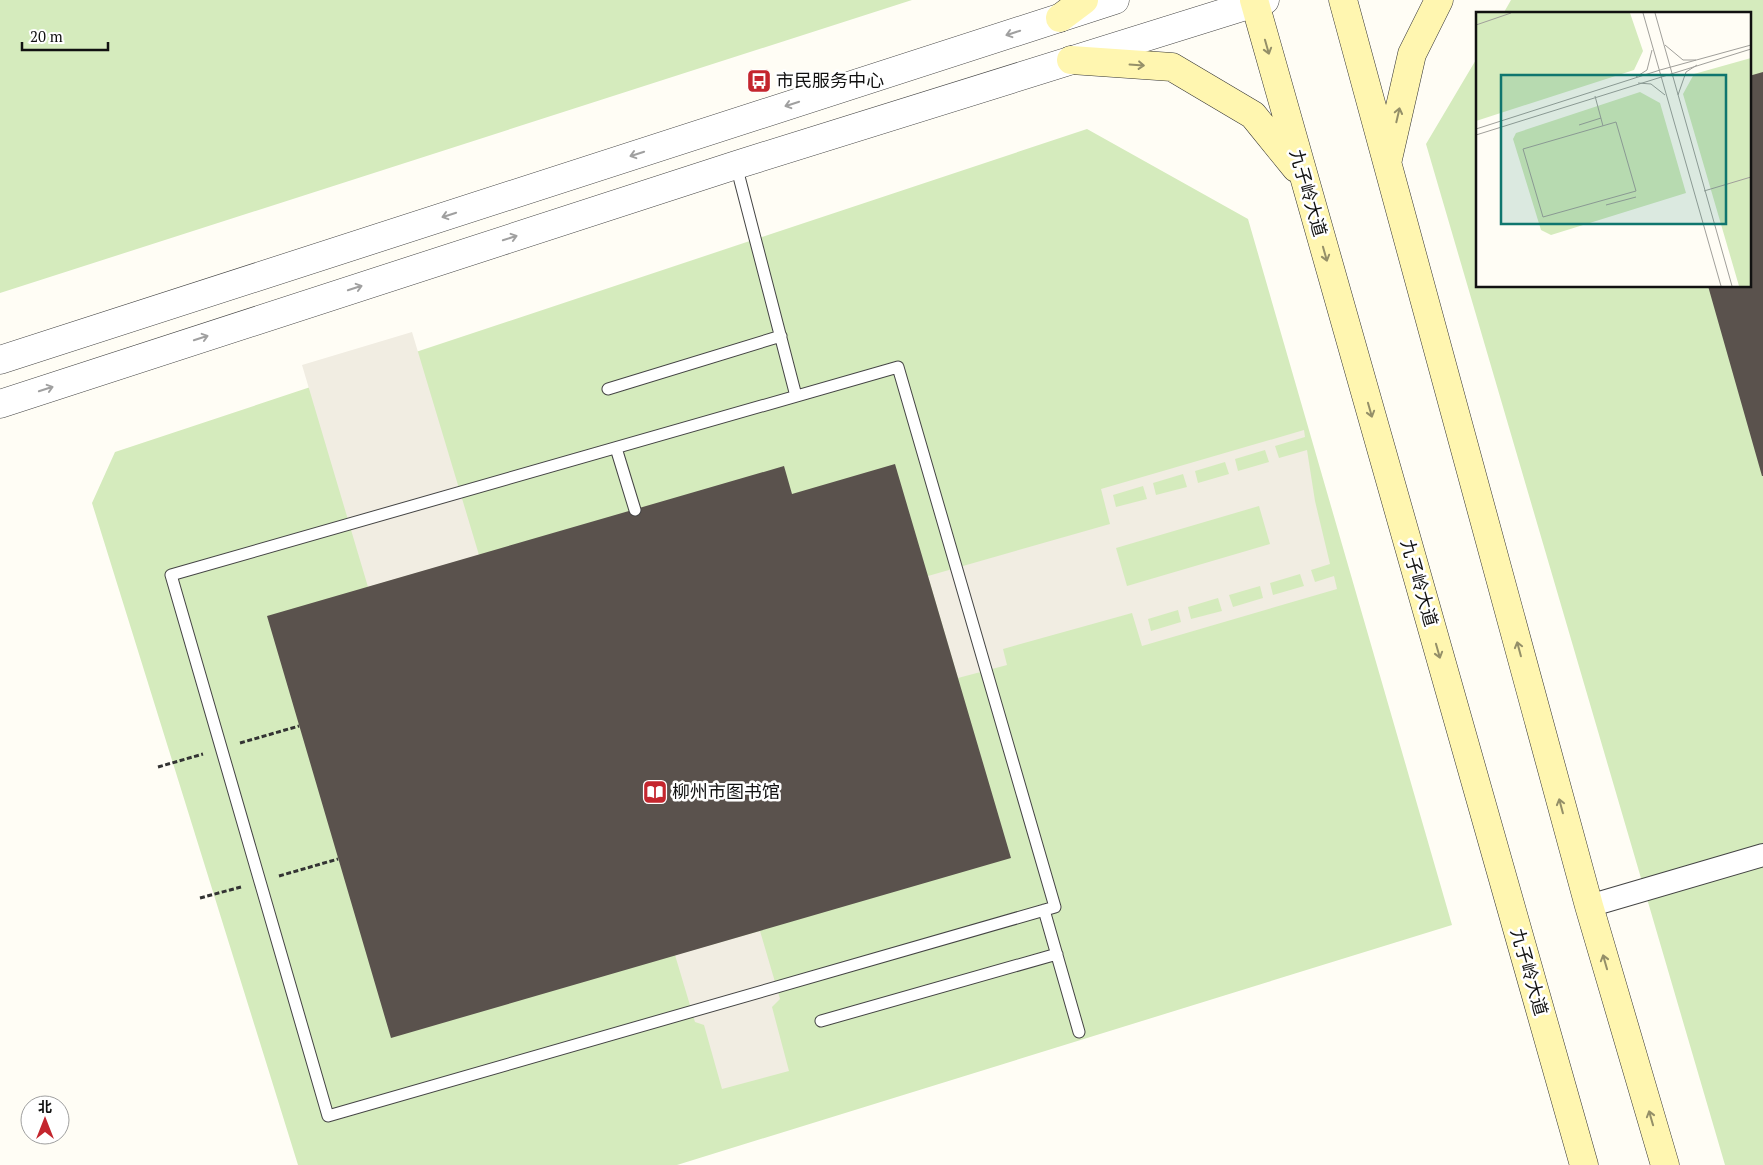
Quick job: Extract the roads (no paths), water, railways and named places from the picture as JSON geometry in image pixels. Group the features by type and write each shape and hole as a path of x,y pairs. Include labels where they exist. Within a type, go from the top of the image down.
{"main road":[{"path":"1060,18 1084,0"},
{"path":"1343,0 1589,906 1665,1165"},
{"path":"1387,163 1412,54 1439,0"},
{"name":"九子岭大道","path":"1258,1 1304,177 1584,1165"},
{"path":"1071,60 1172,67 1253,115 1304,177"}],"street":[{"path":"0,360 1116,0"},
{"path":"0,404 736,164 1258,1"},
{"path":"1589,906 1763,854"}],"lane":[{"path":"736,164 796,396"},
{"path":"608,388 781,336"},
{"path":"898,367 1055,907 328,1116 171,575 796,396 898,367"},
{"path":"616,448 635,510"},
{"path":"1044,910 1079,1032"},
{"path":"821,1022 1056,954"}],"place":[{"name":"市民服务中心","path":"759,81"},
{"name":"柳州市图书馆","path":"655,792"}]}
